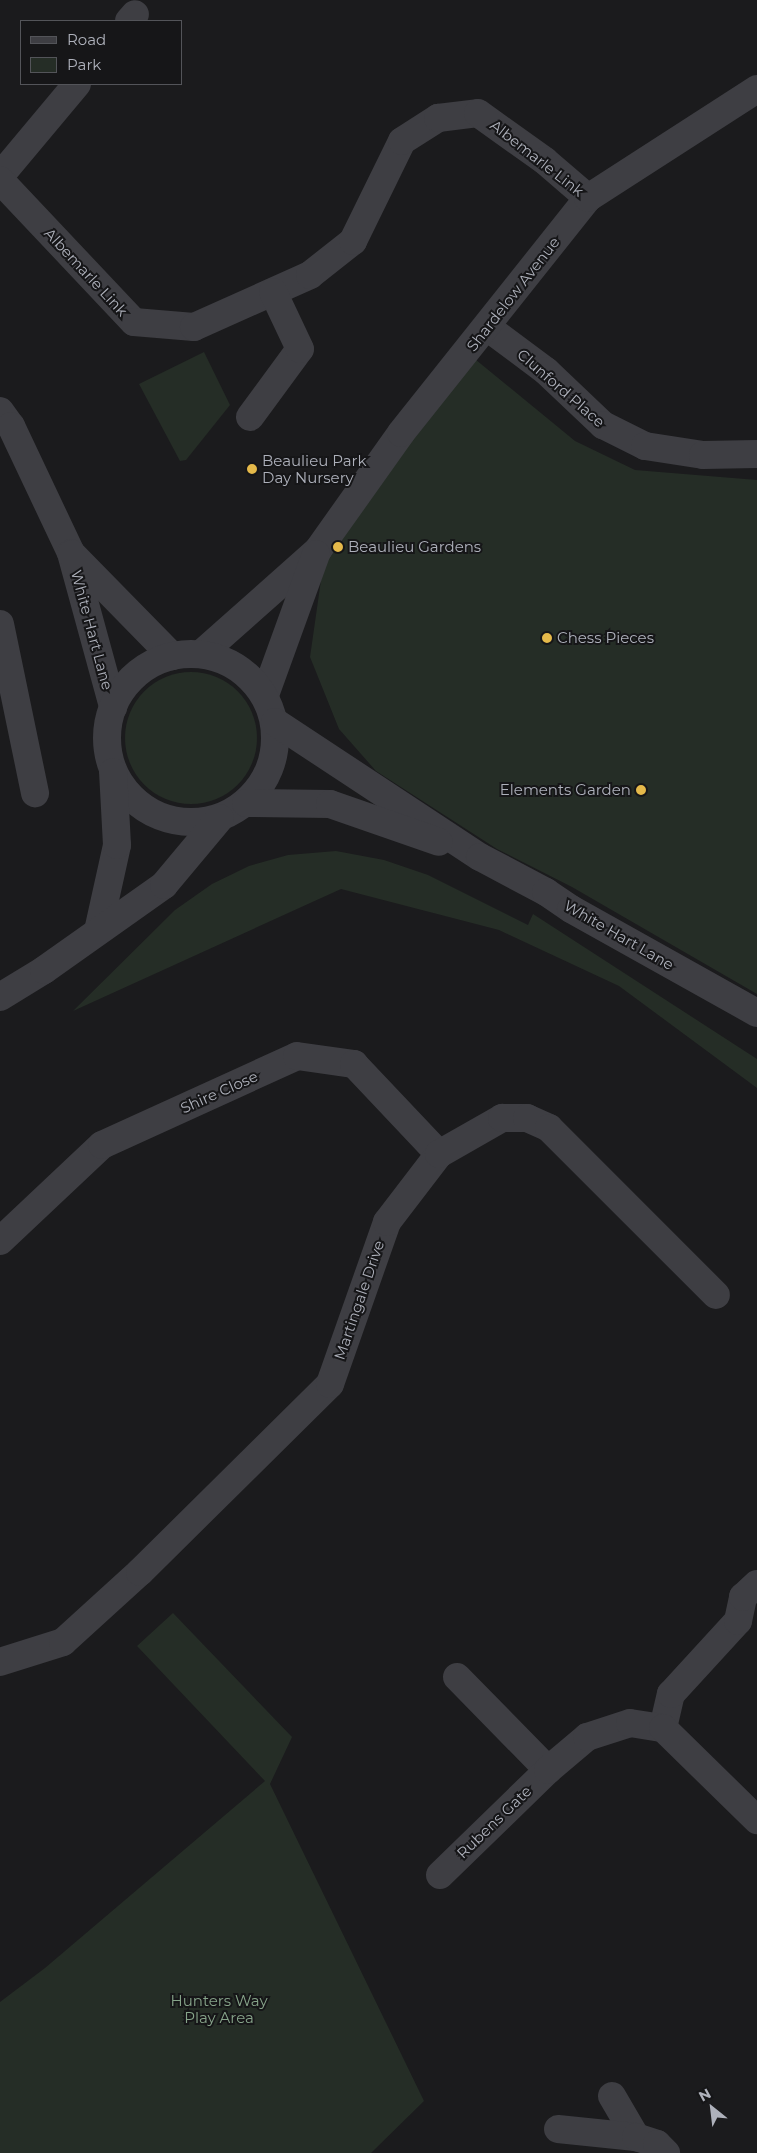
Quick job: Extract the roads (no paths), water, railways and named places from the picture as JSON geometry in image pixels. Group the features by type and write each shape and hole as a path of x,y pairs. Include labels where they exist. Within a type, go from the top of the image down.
{"street":[{"name":"Albemarle Link","path":"76,85 0,178 134,322 194,327 310,275 353,241 402,141 438,118 478,113 545,161 588,198"},
{"name":"Shardelow Avenue","path":"201,654 318,550 401,433 588,198 757,89"},
{"path":"250,417 300,349 273,292"},
{"name":"Clunford Place","path":"487,327 546,372 603,426 644,446 703,454 757,454"},
{"name":"White Hart Lane","path":"0,411 10,426 71,553 112,707"},
{"name":"Shardelow Avenue","path":"265,696 318,550"},
{"name":"White Hart Lane","path":"71,553 172,656"},
{"path":"0,624 35,793"},
{"path":"98,931 117,845 113,772 106,743 112,707 128,682 151,664 172,656 201,654 229,662 246,673 265,696 275,722 275,752 269,771 265,780 246,803 220,818 192,823 168,820 142,807 121,786 113,772"},
{"name":"White Hart Lane","path":"275,722 480,857 546,892 571,909 757,1013"},
{"name":"White Hart Lane","path":"246,803 330,804 480,857"},
{"path":"0,997 164,885 220,818"},
{"name":"Shire Close","path":"0,1241 102,1145 297,1056 354,1064 440,1154"},
{"name":"Martingale Drive","path":"0,1662 63,1642 140,1572 330,1384 387,1222 440,1154 502,1118 527,1118 549,1128 716,1295"},
{"path":"757,1584 743,1597 738,1621 671,1694 663,1728 757,1820"},
{"path":"457,1677 548,1770"},
{"name":"Rubens Gate","path":"440,1875 548,1770 587,1737 630,1723 663,1728"},
{"path":"612,2096 636,2137"},
{"path":"558,2129 607,2143 636,2137 657,2144 666,2153"}],"place":[{"name":"Beaulieu Park Day Nursery","path":"252,469"},
{"name":"Beaulieu Gardens","path":"338,547"},
{"name":"Chess Pieces","path":"547,638"},
{"name":"Elements Garden","path":"641,790"}],"park label":[{"name":"Hunters Way Play Area","path":"219,2008"}]}
